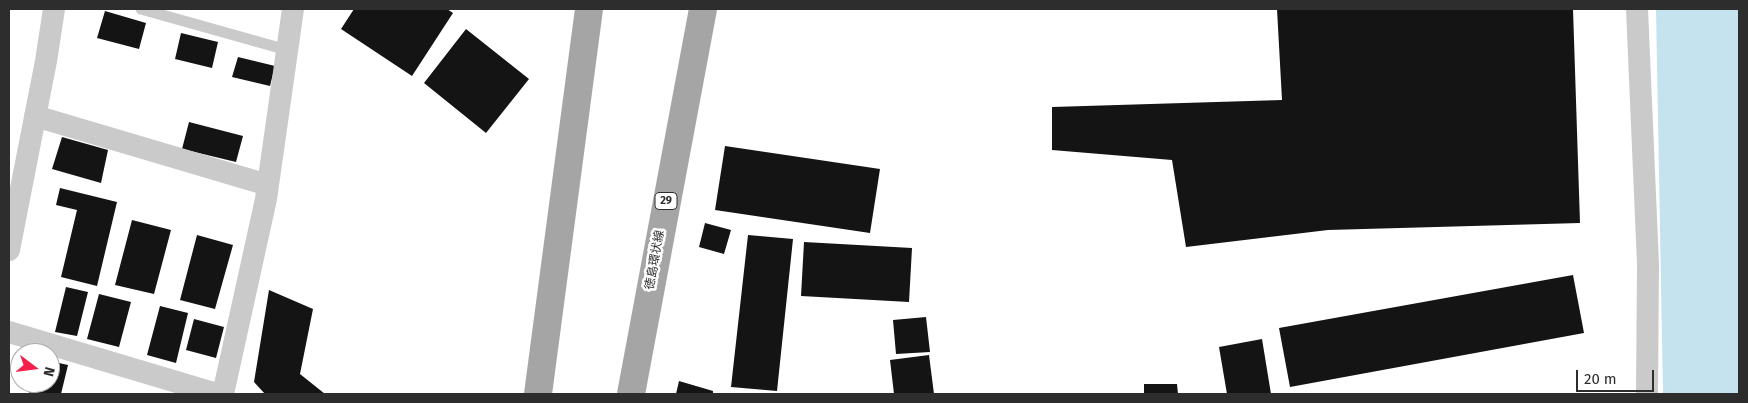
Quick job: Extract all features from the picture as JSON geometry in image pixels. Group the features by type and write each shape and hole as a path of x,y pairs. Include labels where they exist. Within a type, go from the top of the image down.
{"main road":[{"path":"538,394 589,9"},
{"name":"徳島環状線","path":"631,394 703,9"}],"street":[{"path":"9,250 54,9"},
{"path":"223,394 268,185 293,9"},
{"path":"1637,9 1648,264 1647,394"},
{"path":"35,116 268,185"},
{"path":"9,332 217,394"}],"lane":[{"path":"141,9 287,50"}],"water":[{"path":"1656,9 1739,9 1739,394 1663,394"}],"building":[{"path":"354,9 447,9 453,13 412,76 341,29"},
{"path":"1277,9 1573,9 1580,223 1328,230 1186,247 1172,160 1052,150 1052,107 1282,100"},
{"path":"105,11 146,23 139,49 97,38"},
{"path":"466,29 529,79 486,133 424,83"},
{"path":"181,33 218,42 212,68 175,59"},
{"path":"238,57 275,66 270,86 232,77"},
{"path":"189,122 243,136 236,162 182,149"},
{"path":"62,137 108,150 101,183 52,169"},
{"path":"725,146 880,169 870,233 715,210"},
{"path":"60,188 117,202 97,286 61,277 77,210 56,205"},
{"path":"132,220 171,230 154,294 115,285"},
{"path":"705,223 731,230 724,254 699,247"},
{"path":"197,235 233,245 215,309 180,300"},
{"path":"748,235 793,239 777,391 731,387"},
{"path":"804,242 912,248 909,302 801,296"},
{"path":"1573,275 1584,333 1290,387 1279,328"},
{"path":"66,287 88,292 77,336 55,332"},
{"path":"269,290 313,309 300,374 325,394 265,394 254,382"},
{"path":"99,294 131,302 119,347 87,339"},
{"path":"160,306 188,313 176,363 147,355"},
{"path":"926,317 930,352 896,354 893,320"},
{"path":"194,319 224,327 216,358 186,350"},
{"path":"1262,339 1271,394 1227,394 1219,347"},
{"path":"929,355 934,394 894,394 890,360"},
{"path":"60,363 68,365 61,394 29,394 60,393"},
{"path":"679,381 713,391 713,394 676,394"},
{"path":"1144,384 1177,384 1178,394 1144,394"}]}
